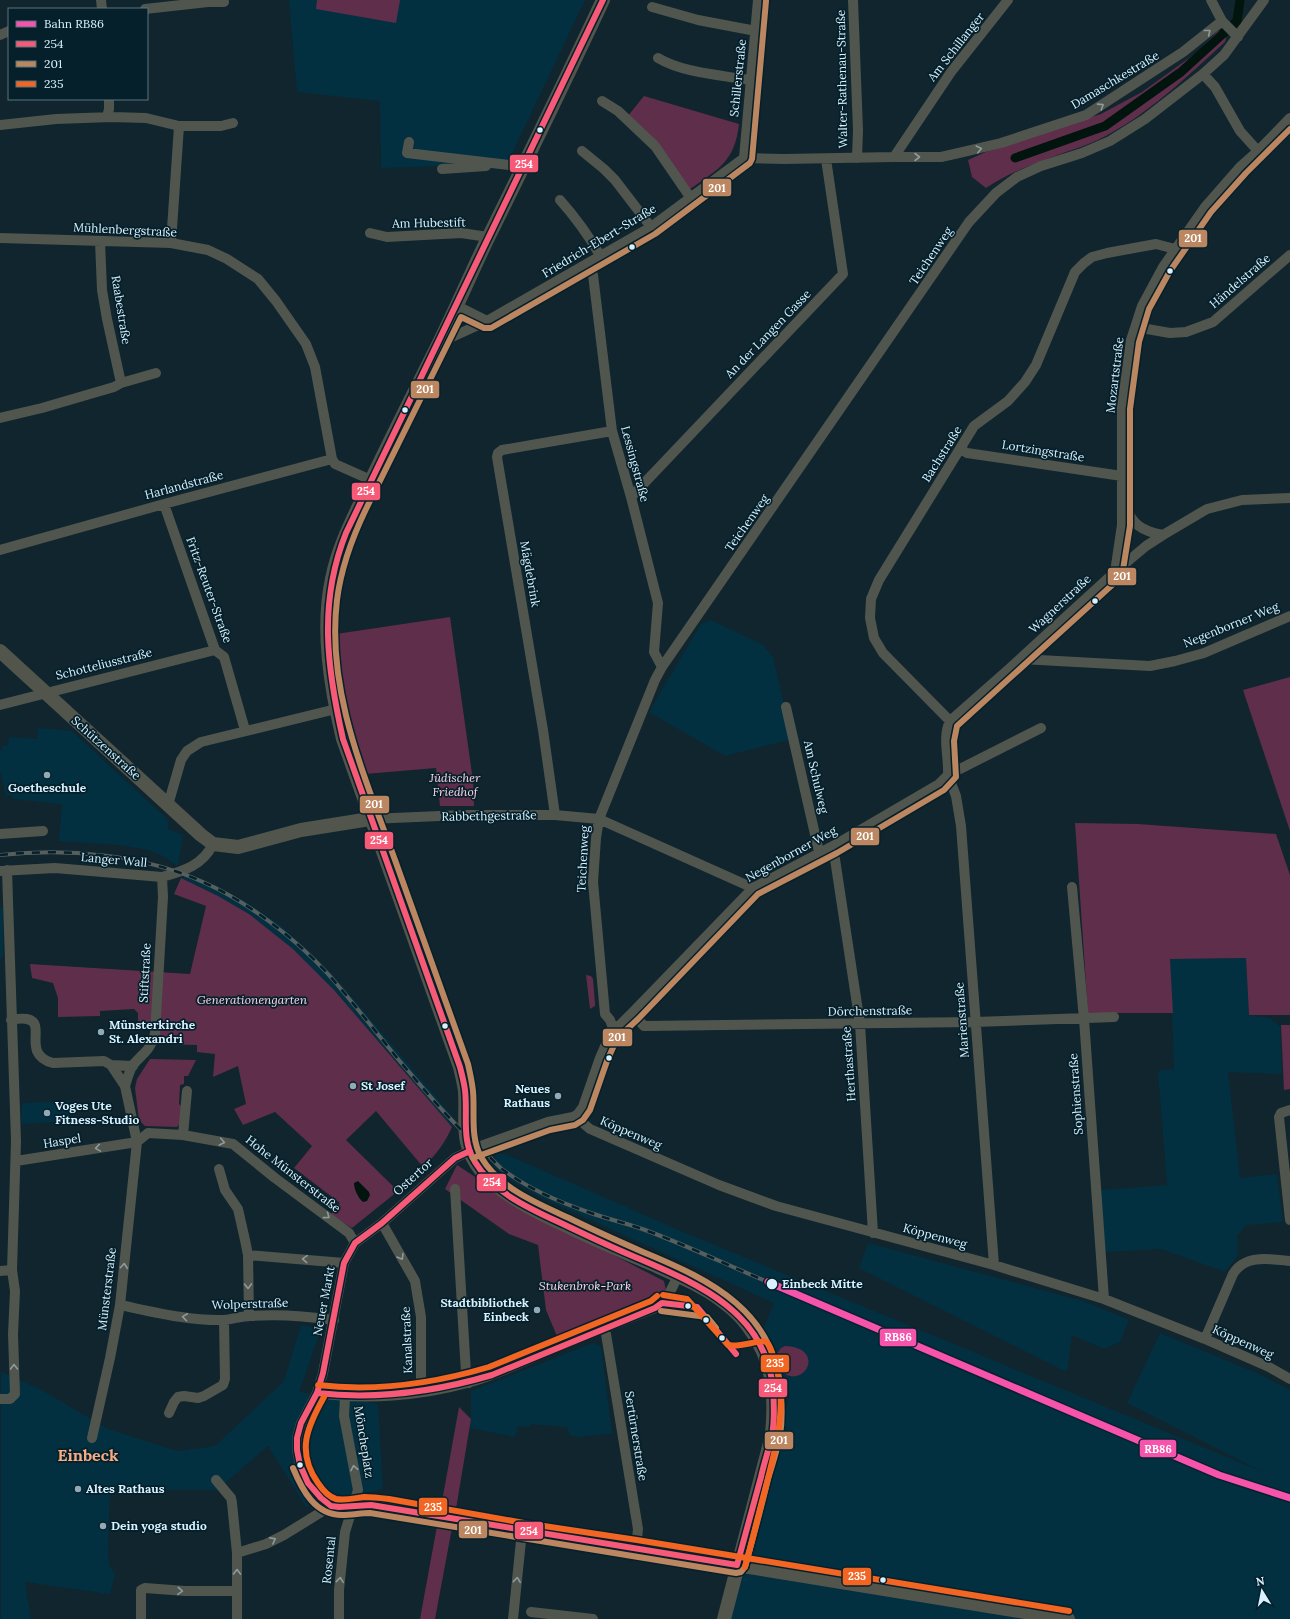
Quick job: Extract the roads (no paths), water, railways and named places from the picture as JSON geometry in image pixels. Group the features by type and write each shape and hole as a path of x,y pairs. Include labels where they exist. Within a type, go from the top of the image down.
{"street":[{"path":"603,0 526,164 488,238 461,307 439,343 340,546 331,580 328,616 330,663 336,709 343,738 370,819 460,1067 465,1091 465,1135 470,1151 483,1172 513,1197 534,1210 576,1231 678,1276 705,1290 726,1304 740,1317 754,1334 762,1349 769,1367 772,1382 772,1435 724,1619"},
{"name":"Schillerstraße","path":"744,158 758,0"},
{"name":"Walter-Rathenau-Straße","path":"853,0 858,130 857,158"},
{"name":"Am Schillanger","path":"894,157 951,72 1008,0"},
{"path":"1211,0 1222,21 1238,37"},
{"name":"Teichenweg","path":"613,1028 610,1020 605,1014 593,882 596,838 599,819 655,680 662,668 977,213 996,193 1017,177 1041,166 1082,153 1110,141 1145,119 1203,74 1224,55 1264,0"},
{"path":"148,9 208,2 224,2"},
{"path":"652,8 698,20 756,31"},
{"name":"Damaschkestraße","path":"857,158 941,156 1001,143 1086,116 1183,52 1222,21"},
{"path":"658,58 667,63 691,70 750,80"},
{"path":"1203,74 1215,87 1240,131 1258,151"},
{"path":"107,117 109,100"},
{"path":"602,102 618,111 655,146 690,197"},
{"path":"0,125 56,118 107,117 146,118 178,126 221,126 233,123"},
{"name":"Mozartstraße","path":"1114,572 1122,525 1122,408 1131,340 1142,306 1175,248 1205,207 1240,166 1258,151 1290,118"},
{"path":"172,243 178,126"},
{"path":"409,142 407,153 459,163 509,165 526,164"},
{"path":"582,151 615,180 651,227"},
{"path":"744,158 784,160 857,158"},
{"name":"Friedrich-Ebert-Straße","path":"439,343 487,321 651,227 744,158"},
{"name":"An der Langen Gasse","path":"631,497 843,274 826,159"},
{"path":"442,169 459,163"},
{"path":"560,200 591,238 601,257"},
{"name":"Am Hubestift","path":"370,233 387,237 461,233 488,238"},
{"name":"Mühlenbergstraße","path":"0,238 172,243 208,250 227,259 258,279 304,339 315,367 332,459"},
{"name":"Raabestraße","path":"100,241 104,305 121,383"},
{"name":"Bachstraße","path":"950,721 882,653 874,638 870,618 871,599 879,580 974,426 1008,400 1025,382 1036,365 1075,272 1092,257 1156,244 1175,248"},
{"name":"Händelstraße","path":"1136,325 1147,329 1170,333 1186,332 1213,322 1290,255"},
{"name":"Lessingstraße","path":"588,264 593,275 612,431 631,497 658,603 654,652 662,668"},
{"path":"461,307 487,321"},
{"path":"0,418 42,408 114,387 121,383 156,374"},
{"name":"Mägdebrink","path":"555,815 543,730 497,457 498,453 502,450 612,431"},
{"name":"Lortzingstraße","path":"960,449 967,453 1122,476"},
{"path":"332,459 335,464 371,480"},
{"name":"Harlandstraße","path":"0,550 332,459"},
{"name":"Mozartstraße","path":"1122,498 1128,513 1136,524 1148,532 1163,535"},
{"name":"Wagnerstraße","path":"1020,659 1114,572 1146,546 1163,535 1207,509 1242,500 1290,498"},
{"name":"Fritz-Reuter-Straße","path":"164,504 215,650 224,657 245,730"},
{"name":"Negenborner Weg","path":"1020,659 1150,666 1204,653 1290,616"},
{"name":"Schotteliusstraße","path":"0,705 215,650"},
{"name":"Schützenstraße","path":"0,651 200,835 213,844"},
{"path":"948,775 946,730 950,721 1020,659"},
{"name":"Am Schulweg","path":"786,707 820,852"},
{"path":"168,805 180,760 187,751 201,742 245,730 336,709"},
{"name":"Negenborner Weg","path":"613,1028 620,1025 632,1013 753,888 833,846 939,784 948,775 1041,728"},
{"name":"Marienstraße","path":"948,775 956,796 961,826 994,1265"},
{"name":"Rabbethgestraße","path":"213,844 238,847 301,830 370,819 463,815 555,815 599,819 753,888"},
{"path":"0,834 43,831"},
{"name":"Langer Wall","path":"4,870 55,868 162,877 178,872 200,862 208,854 213,844"},
{"name":"Herthastraße","path":"833,846 860,1024 873,1233"},
{"path":"4,870 5,966 11,1020 16,1162 12,1270 15,1291 13,1334 15,1394 5,1399"},
{"name":"Stiftstraße","path":"125,1086 133,1066 152,1045 155,1034 163,897 162,877"},
{"name":"Sophienstraße","path":"1072,887 1084,1019 1104,1299"},
{"name":"Dörchenstraße","path":"632,1013 644,1026 975,1022 1114,1017"},
{"path":"11,1020 27,1019 33,1021 36,1026 36,1049 39,1056 45,1061 53,1063 104,1061 110,1065 125,1086"},
{"path":"470,1151 548,1122 574,1117 578,1114 583,1107 600,1058 613,1028"},
{"path":"110,1065 133,1066"},
{"name":"Münsterstraße","path":"92,1438 120,1305 135,1168 137,1142 125,1086"},
{"path":"183,1135 187,1091"},
{"path":"1290,1110 1284,1111 1279,1117 1290,1220"},
{"name":"Köppenweg","path":"578,1114 584,1124 590,1129 718,1185 776,1206 994,1265 1104,1299 1205,1339 1269,1367 1290,1380"},
{"name":"Hohe Münsterstraße","path":"137,1142 148,1133 183,1135 233,1144 275,1178 349,1233 355,1244"},
{"name":"Haspel","path":"16,1162 137,1142"},
{"name":"Ostertor","path":"379,1225 445,1166 455,1158 470,1151"},
{"path":"219,1169 226,1190 238,1209 248,1255 249,1316"},
{"path":"455,1189 466,1372 468,1383"},
{"name":"Neuer Markt","path":"317,1392 323,1373 344,1263 355,1244 379,1225"},
{"name":"Kanalstraße","path":"379,1225 415,1281 421,1317 422,1392"},
{"path":"248,1255 344,1263"},
{"path":"1205,1339 1233,1274 1238,1267 1255,1259 1290,1261"},
{"path":"0,1271 12,1270"},
{"path":"678,1276 668,1296 655,1308 492,1375 468,1383 422,1392 376,1396 345,1397 317,1392 301,1423 297,1438 297,1450 300,1465 308,1483 320,1498 331,1506 371,1505 522,1531 636,1548 737,1566 1068,1619"},
{"name":"Wolperstraße","path":"120,1305 188,1317 224,1320 249,1316 300,1316 334,1320"},
{"path":"169,1413 178,1397 184,1396 198,1398 219,1389 223,1385 224,1320"},
{"name":"Sertürnerstraße","path":"605,1328 638,1529 636,1548"},
{"name":"Möncheplatz","path":"345,1397 344,1416 358,1490 355,1506"},
{"path":"216,1480 230,1498 232,1503 237,1554 237,1619"},
{"path":"237,1554 266,1544 284,1535 331,1506"},
{"name":"Rosental","path":"339,1619 339,1590 345,1532 355,1506"},
{"path":"513,1619 522,1531"},
{"path":"141,1619 141,1590 145,1588 185,1591 236,1591"},
{"path":"530,1612 593,1619"}],"waterway":[{"path":"1015,158 1105,126 1181,72 1237,21 1240,0"}],"railway":[{"path":"0,855 51,852 103,855 129,859 155,865 179,873 220,890 254,910 301,947 337,984 398,1059 442,1109 502,1169 522,1182 555,1199 660,1236 768,1282"}],"rail line":[{"name":"RB86","path":"768,1282 1219,1475 1290,1498"}],"place":[{"name":"Goetheschule","path":"47,775"},
{"name":"Münsterkirche St. Alexandri","path":"101,1032"},
{"name":"St Josef","path":"353,1086"},
{"name":"Neues Rathaus","path":"558,1096"},
{"name":"Voges Ute Fitness-Studio","path":"47,1113"},
{"name":"Einbeck Mitte","path":"772,1284"},
{"name":"Stadtbibliothek Einbeck","path":"537,1310"},
{"name":"Altes Rathaus","path":"78,1489"},
{"name":"Dein yoga studio","path":"103,1526"}],"district":[{"name":"Einbeck","path":"88,1455"}],"park label":[{"name":"Jüdischer Friedhof","path":"455,785"},
{"name":"Generationengarten","path":"252,1000"},
{"name":"Stukenbrok-Park","path":"585,1286"}]}
